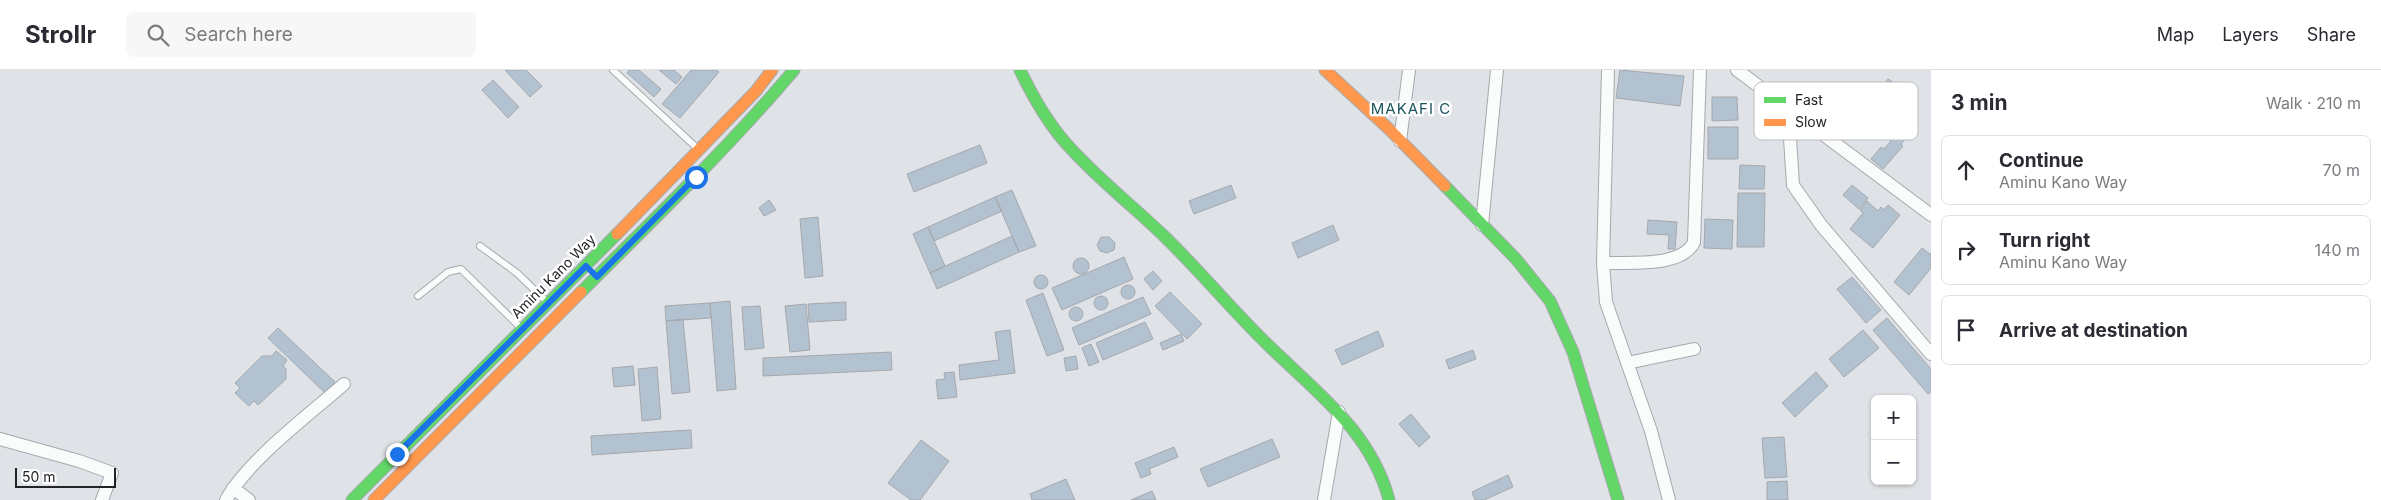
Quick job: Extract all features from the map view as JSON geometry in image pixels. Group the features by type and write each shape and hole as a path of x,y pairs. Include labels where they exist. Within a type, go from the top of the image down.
{"main road":[{"name":"Aminu Kano Way","path":"352,500 586,266 756,91 772,70"},
{"path":"374,500 762,109 794,70"},
{"path":"1020,70 1039,104 1064,140 1167,239 1258,335 1339,412 1362,440 1384,481 1389,500"},
{"path":"1325,70 1400,141 1482,225 1538,284 1550,301 1573,352 1618,500"},
{"path":"586,266 597,277"}],"street":[{"path":"1400,141 1410,70"},
{"path":"1482,225 1497,70"},
{"path":"1608,70 1603,263 1606,302 1651,431 1669,500"},
{"path":"1603,263 1674,260 1691,249 1694,242 1700,70"},
{"path":"1737,70 1754,82"},
{"path":"1790,140 1793,185 1821,225 1931,354"},
{"path":"1832,140 1931,215"},
{"path":"1627,363 1694,349"},
{"path":"226,500 233,488 275,445 344,384"},
{"path":"1324,500 1339,412"},
{"path":"0,439 79,461 112,473 102,500"},
{"path":"233,488 249,500"}],"lane":[{"path":"616,71 699,150"},
{"path":"480,246 517,273 548,303"},
{"path":"418,296 448,272 461,269 521,329"}],"building":[{"path":"505,70 526,70 542,86 530,97"},
{"path":"629,70 639,70 661,89 654,97 627,73"},
{"path":"659,70 674,70 682,77 676,84"},
{"path":"691,70 717,70 719,72 680,118 662,104"},
{"path":"1620,70 1684,76 1680,106 1616,98"},
{"path":"493,80 519,107 508,118 482,90"},
{"path":"1712,97 1737,97 1738,120 1712,121"},
{"path":"1708,127 1738,127 1738,159 1708,159"},
{"path":"1890,140 1904,140 1901,144 1903,146 1883,169 1871,159 1881,147 1884,149 1891,141"},
{"path":"980,145 987,163 914,192 907,174"},
{"path":"1740,165 1765,166 1764,189 1739,189"},
{"path":"1231,185 1236,198 1194,214 1189,201"},
{"path":"1852,185 1868,198 1859,209 1843,195"},
{"path":"1012,190 1036,246 1019,252 995,197"},
{"path":"1738,193 1765,193 1764,247 1737,247"},
{"path":"995,197 1002,211 934,241 928,227"},
{"path":"769,200 776,210 764,216 759,208"},
{"path":"1867,201 1878,211 1881,207 1884,210 1888,205 1900,215 1873,248 1850,229 1863,213 1860,210"},
{"path":"818,217 823,276 805,278 800,219"},
{"path":"1705,219 1733,220 1732,249 1704,248"},
{"path":"1648,220 1677,222 1675,249 1668,249 1669,235 1647,234"},
{"path":"1333,225 1339,240 1298,258 1292,243"},
{"path":"928,227 945,266 930,273 913,234"},
{"path":"1012,236 1019,252 937,289 930,273"},
{"path":"1101,237 1109,237 1115,243 1114,250 1107,253 1100,251 1097,245"},
{"path":"1922,248 1931,253 1931,268 1909,295 1894,282"},
{"path":"1124,257 1133,279 1062,310 1052,288"},
{"path":"1081,258 1087,260 1089,266 1087,272 1081,274 1075,272 1073,266 1075,260"},
{"path":"1153,271 1162,281 1153,290 1144,279"},
{"path":"1038,275 1044,275 1048,282 1044,289 1038,289 1034,285 1034,279"},
{"path":"1852,277 1881,310 1866,323 1837,289"},
{"path":"1128,285 1133,287 1135,292 1133,297 1128,299 1123,297 1121,292 1123,287"},
{"path":"1170,292 1202,324 1187,339 1155,306"},
{"path":"1043,293 1064,350 1047,356 1026,300"},
{"path":"1101,296 1106,298 1108,303 1106,308 1101,310 1096,308 1094,303 1096,298"},
{"path":"1143,297 1151,314 1079,345 1072,328"},
{"path":"730,301 736,389 717,391 710,303"},
{"path":"846,302 846,320 809,322 808,304"},
{"path":"710,303 711,318 666,321 665,306"},
{"path":"806,304 810,350 790,352 785,306"},
{"path":"760,306 764,348 745,350 742,307"},
{"path":"1076,307 1081,309 1083,314 1081,319 1076,321 1071,319 1069,314 1071,309"},
{"path":"1887,318 1931,369 1931,392 1928,394 1873,330"},
{"path":"683,319 690,392 672,394 666,321"},
{"path":"1145,322 1153,339 1103,360 1096,343"},
{"path":"278,328 335,382 325,393 268,338"},
{"path":"1010,330 1015,373 960,380 959,365 999,360 995,332"},
{"path":"1863,330 1879,348 1844,377 1829,359"},
{"path":"1378,331 1384,346 1342,365 1335,350"},
{"path":"1181,334 1184,341 1163,350 1160,343"},
{"path":"1091,344 1099,362 1089,366 1082,348"},
{"path":"1473,350 1476,359 1449,369 1446,360"},
{"path":"276,351 287,360 283,366 286,369 286,379 258,405 254,401 249,406 235,393 240,388 235,383 262,356 272,356"},
{"path":"891,352 892,370 763,376 763,358"},
{"path":"1076,356 1078,369 1066,371 1064,358"},
{"path":"633,366 635,385 614,387 612,368"},
{"path":"657,367 661,419 642,421 638,369"},
{"path":"954,372 957,397 938,399 936,380 945,379 944,373"},
{"path":"1816,372 1828,386 1795,417 1782,403"},
{"path":"1411,414 1430,437 1419,447 1399,424"},
{"path":"691,430 692,448 592,455 591,436"},
{"path":"1784,437 1787,477 1765,478 1762,438"},
{"path":"1272,439 1280,457 1208,487 1200,469"},
{"path":"921,440 949,461 920,500 911,500 888,483"},
{"path":"1174,447 1178,457 1149,469 1151,474 1141,478 1135,463"},
{"path":"1508,475 1513,487 1484,500 1475,500 1472,492"},
{"path":"1066,479 1075,500 1032,500 1030,494"},
{"path":"1787,481 1788,500 1767,500 1767,482"},
{"path":"1152,491 1156,500 1131,500"}],"traffic: fast":[{"path":"581,292 717,155 794,70"},
{"path":"1020,70 1045,116 1076,154 1165,237 1254,331 1340,414 1369,453 1381,475 1389,500"},
{"path":"1445,186 1516,259 1550,301 1573,352 1618,500"},
{"path":"352,500 617,234"}],"traffic: slow":[{"path":"617,234 756,91 772,70"},
{"path":"1325,70 1390,130 1445,186"},
{"path":"374,500 581,292"}],"district":[{"name":"MAKAFI C","path":"1411,108"}],"route":[{"path":"397,454 469,380 586,266 597,277 696,177"}]}
